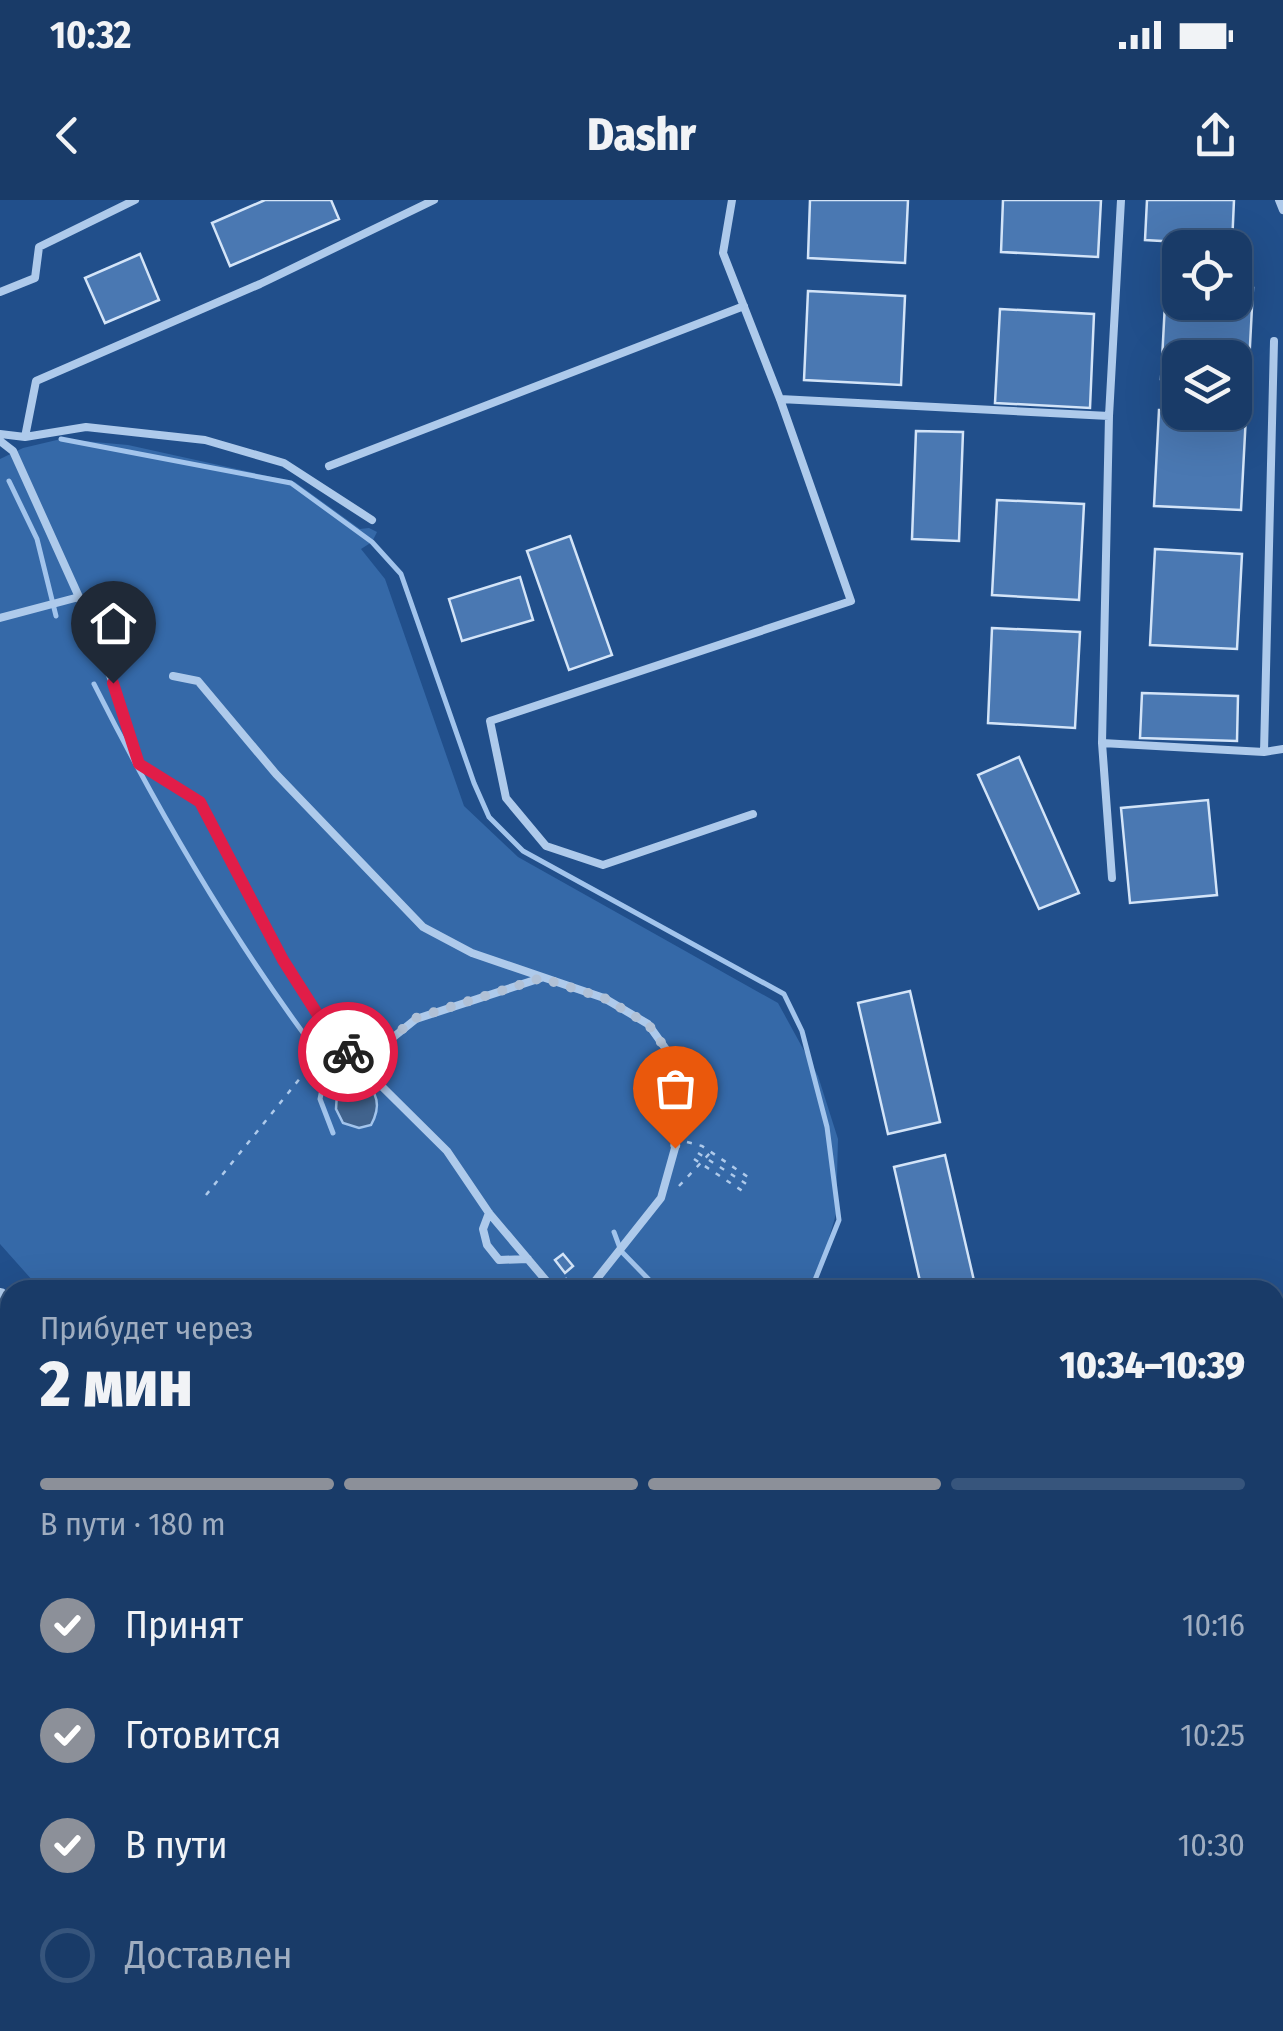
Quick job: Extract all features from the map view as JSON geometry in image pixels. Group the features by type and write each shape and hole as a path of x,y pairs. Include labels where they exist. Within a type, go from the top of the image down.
{"lane":[{"path":"0,292 34,278 38,247 135,200"},
{"path":"25,438 36,381 260,284 434,200"},
{"path":"732,200 723,254 780,399 851,602 490,722 506,798 546,846 604,865 753,814"},
{"path":"1112,878 1102,743 1109,416 1121,200"},
{"path":"1279,200 1283,210"},
{"path":"329,466 744,306"},
{"path":"1264,752 1274,341"},
{"path":"780,399 1109,416"},
{"path":"0,437 25,438 86,427 204,440 284,463 372,520"},
{"path":"0,437 13,452 79,596 139,764 200,802 283,960 332,1037 446,1152 488,1212 545,1280"},
{"path":"0,618 79,596"},
{"path":"173,676 198,680 276,774 424,926 472,954 604,998 648,1024 673,1059 680,1098 675,1148 661,1198 596,1280"},
{"path":"1102,743 1264,752 1283,748"},
{"path":"360,1064 416,1018 541,978"},
{"path":"488,1212 483,1229 493,1255 510,1261 528,1260"}],"path":[{"path":"206,1195 332,1037"},
{"path":"702,1146 751,1179"},
{"path":"661,1198 680,1186 710,1152"},
{"path":"698,1153 748,1186"},
{"path":"694,1159 744,1192"}],"shaded area":[{"path":"61,439 128,445 295,482 360,529 377,532 372,542 361,549 385,579 464,806 518,857 778,1003 818,1076 838,1139 836,1214 820,1269 812,1280 32,1280 0,1244 0,459 23,448"},
{"path":"363,1076 375,1094 377,1105 371,1125 359,1128 343,1123 336,1109 338,1078"}],"building":[{"path":"265,200 331,200 339,219 230,266 212,223"},
{"path":"810,200 908,200 905,263 808,258"},
{"path":"1003,200 1101,200 1098,257 1001,252"},
{"path":"1147,200 1234,200 1233,230 1162,230 1162,241 1145,240"},
{"path":"140,254 159,300 105,323 85,278"},
{"path":"808,291 905,296 901,385 804,380"},
{"path":"1000,309 1094,314 1090,408 995,403"},
{"path":"1164,320 1251,320 1250,340 1163,340"},
{"path":"1159,410 1162,430 1245,430 1241,510 1154,506"},
{"path":"916,431 963,432 959,541 912,539"},
{"path":"997,500 1084,504 1079,600 992,595"},
{"path":"570,536 612,655 569,670 527,551"},
{"path":"1155,549 1242,554 1237,649 1150,645"},
{"path":"520,577 533,620 462,641 449,599"},
{"path":"992,628 1080,632 1075,728 988,723"},
{"path":"1142,693 1238,696 1237,741 1140,738"},
{"path":"1019,757 1079,893 1039,909 978,775"},
{"path":"1208,800 1217,895 1130,903 1121,808"},
{"path":"910,991 940,1122 888,1134 858,1003"},
{"path":"945,1155 974,1280 920,1280 894,1167"},
{"path":"563,1254 573,1266 565,1273 555,1260"}],"waterway":[{"path":"61,439 291,483 372,542 401,574 489,817 523,851 784,994 802,1031 827,1127 839,1220 815,1280"},
{"path":"9,481 37,539 56,616"},
{"path":"94,684 202,880 327,1065 320,1099 333,1133"},
{"path":"327,1065 338,1078"},
{"path":"614,1232 621,1251 649,1280"}],"way so far":[{"path":"348,1052 360,1064 416,1018 541,978 604,998 648,1024 673,1059 680,1098 675,1148"}],"route":[{"path":"113,683 139,764 200,802 283,960 332,1037 348,1052"}]}
